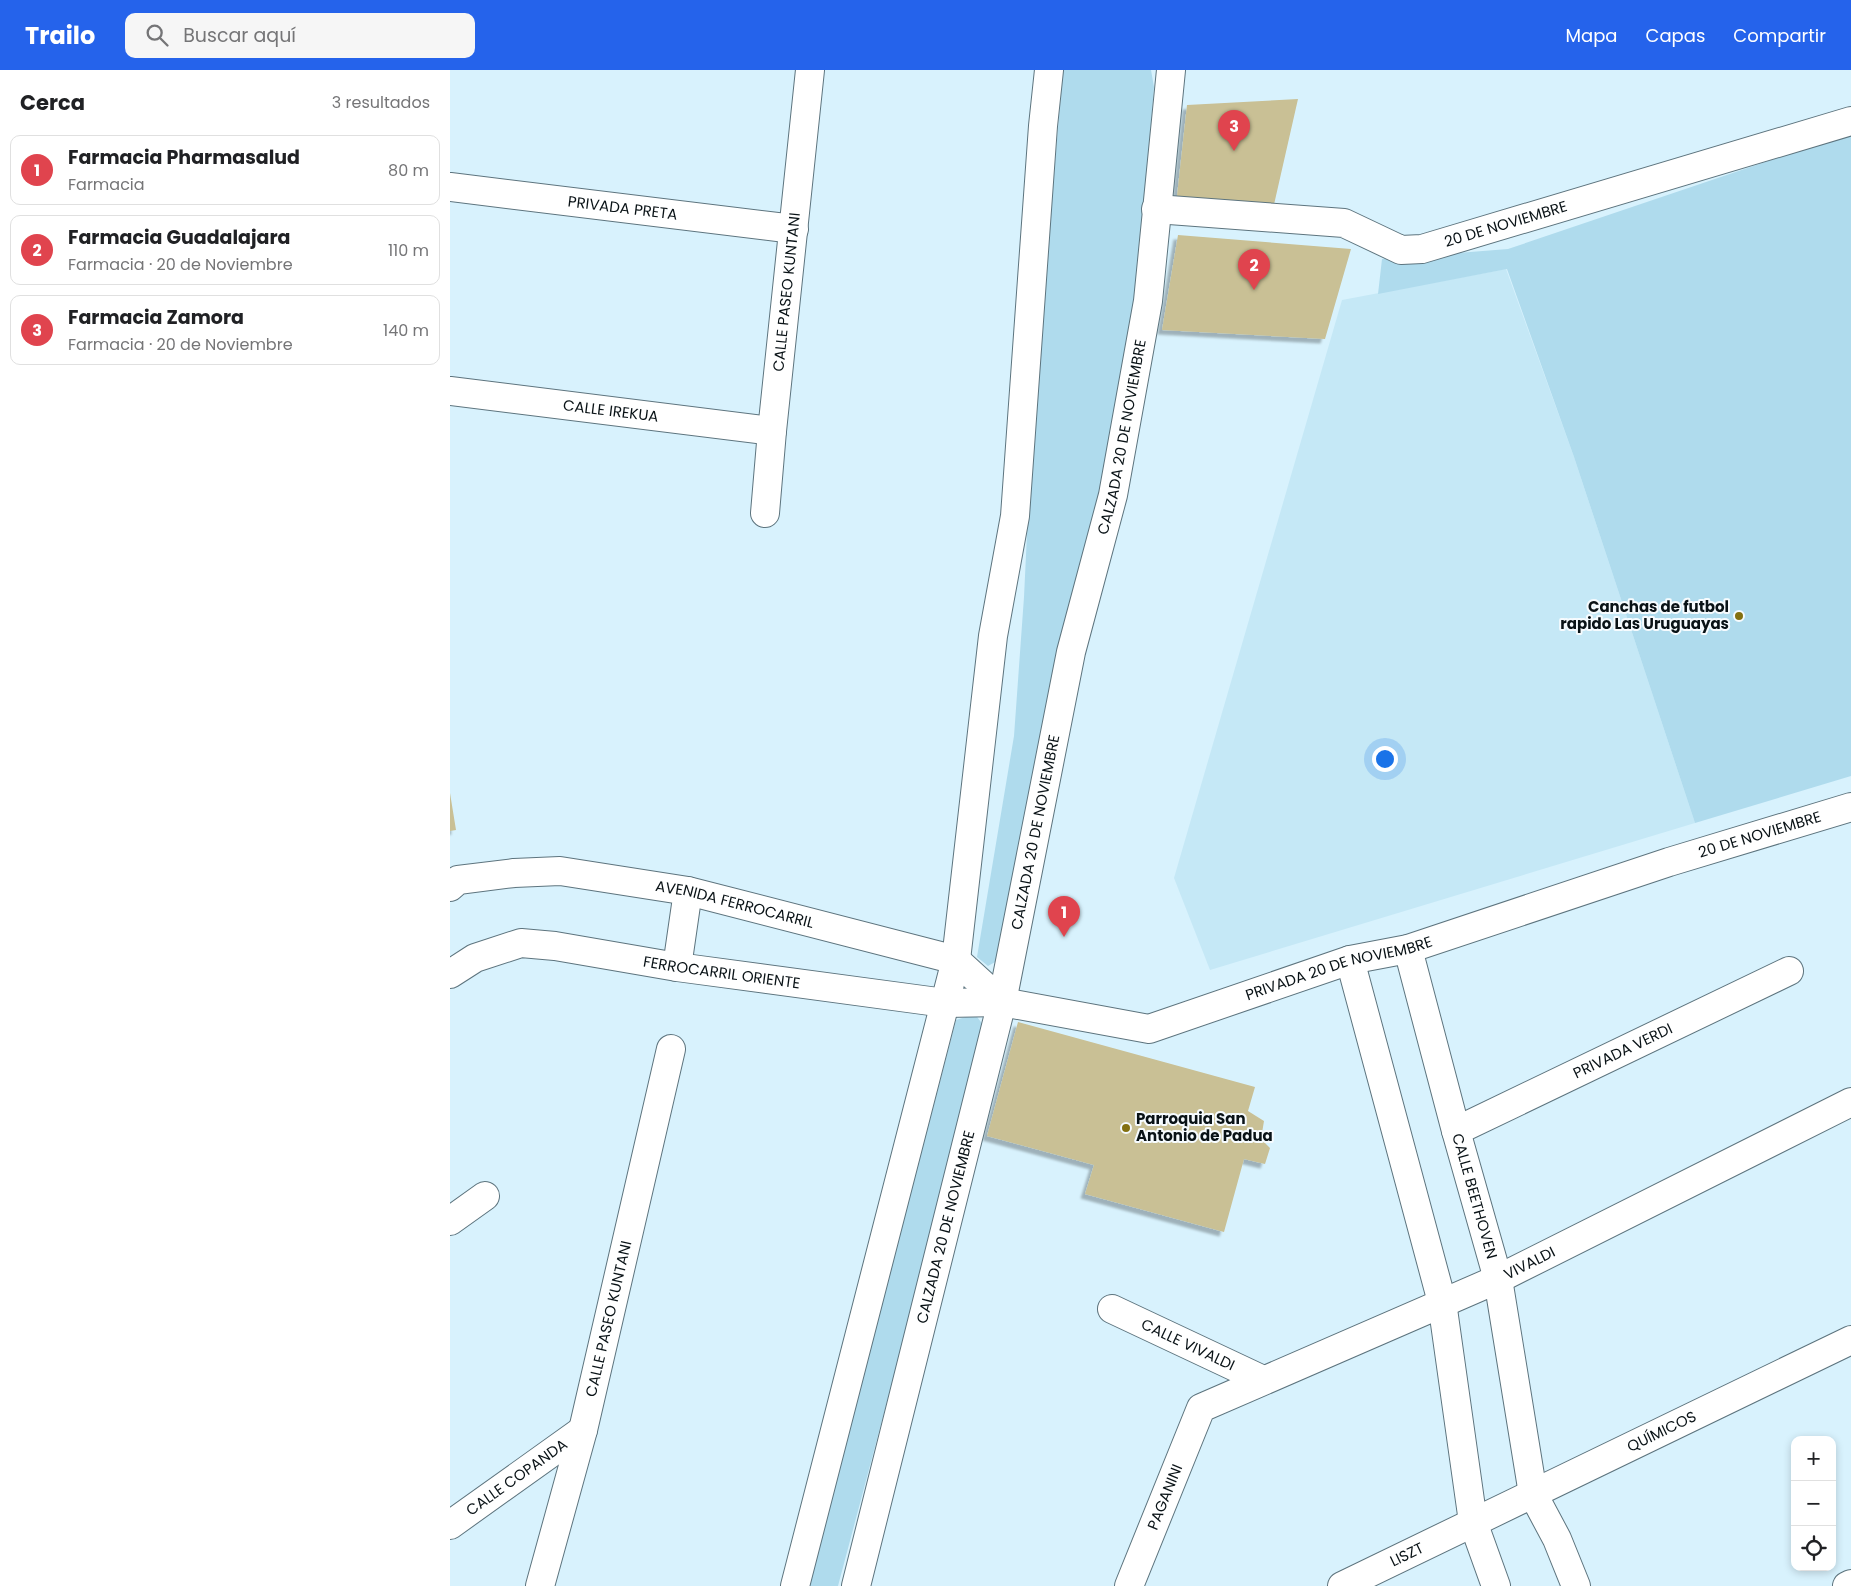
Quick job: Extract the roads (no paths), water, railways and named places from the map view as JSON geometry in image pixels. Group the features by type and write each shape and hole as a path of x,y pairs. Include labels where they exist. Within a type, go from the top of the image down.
{"street":[{"name":"CALLE PASEO KUNTANI","path":"765,512 810,70"},
{"path":"795,1586 956,960 993,636 1015,516 1043,126 1049,70"},
{"name":"CALZADA 20 DE NOVIEMBRE","path":"856,1586 1002,1002 1072,652 1113,495 1148,301 1156,209 1172,70"},
{"name":"20 DE NOVIEMBRE","path":"1156,209 1344,223 1401,250 1422,249 1851,121"},
{"name":"PRIVADA PRETA","path":"450,187 794,229"},
{"name":"CALLE IREKUA","path":"450,391 772,431"},
{"name":"20 DE NOVIEMBRE","path":"1670,862 1851,807"},
{"name":"PRIVADA 20 DE NOVIEMBRE","path":"1002,1002 1149,1029 1350,960 1408,949 1670,862"},
{"name":"AVENIDA FERROCARRIL","path":"450,887 458,880 514,873 560,871 688,891 956,960 1002,1002"},
{"path":"677,967 688,891"},
{"name":"FERROCARRIL ORIENTE","path":"450,974 475,958 521,943 555,946 677,967 945,1003 1002,1002"},
{"name":"CALLE BEETHOVEN","path":"1408,949 1456,1131 1498,1279 1533,1494 1557,1539 1576,1586"},
{"path":"1350,960 1442,1302 1473,1522 1496,1586"},
{"name":"PRIVADA VERDI","path":"1456,1131 1789,971"},
{"name":"CALLE PASEO KUNTANI","path":"540,1586 583,1430 671,1049"},
{"name":"VIVALDI","path":"1201,1408 1498,1279 1851,1102"},
{"path":"450,1221 484,1196"},
{"name":"CALLE VIVALDI","path":"1112,1309 1263,1380"},
{"name":"QUÍMICOS","path":"1473,1522 1851,1340"},
{"name":"PAGANINI","path":"1129,1586 1201,1408"},
{"name":"CALLE COPANDA","path":"450,1525 583,1430"},
{"name":"LISZT","path":"1342,1586 1473,1522"},
{"path":"1847,1586 1851,1584"}],"place":[{"name":"Farmacia Zamora","path":"1234,151"},
{"name":"Farmacia Guadalajara","path":"1254,290"},
{"name":"Canchas de futbol rapido Las Uruguayas","path":"1739,616"},
{"name":"Farmacia Pharmasalud","path":"1064,937"},
{"name":"Parroquia San Antonio de Padua","path":"1126,1128"}]}
